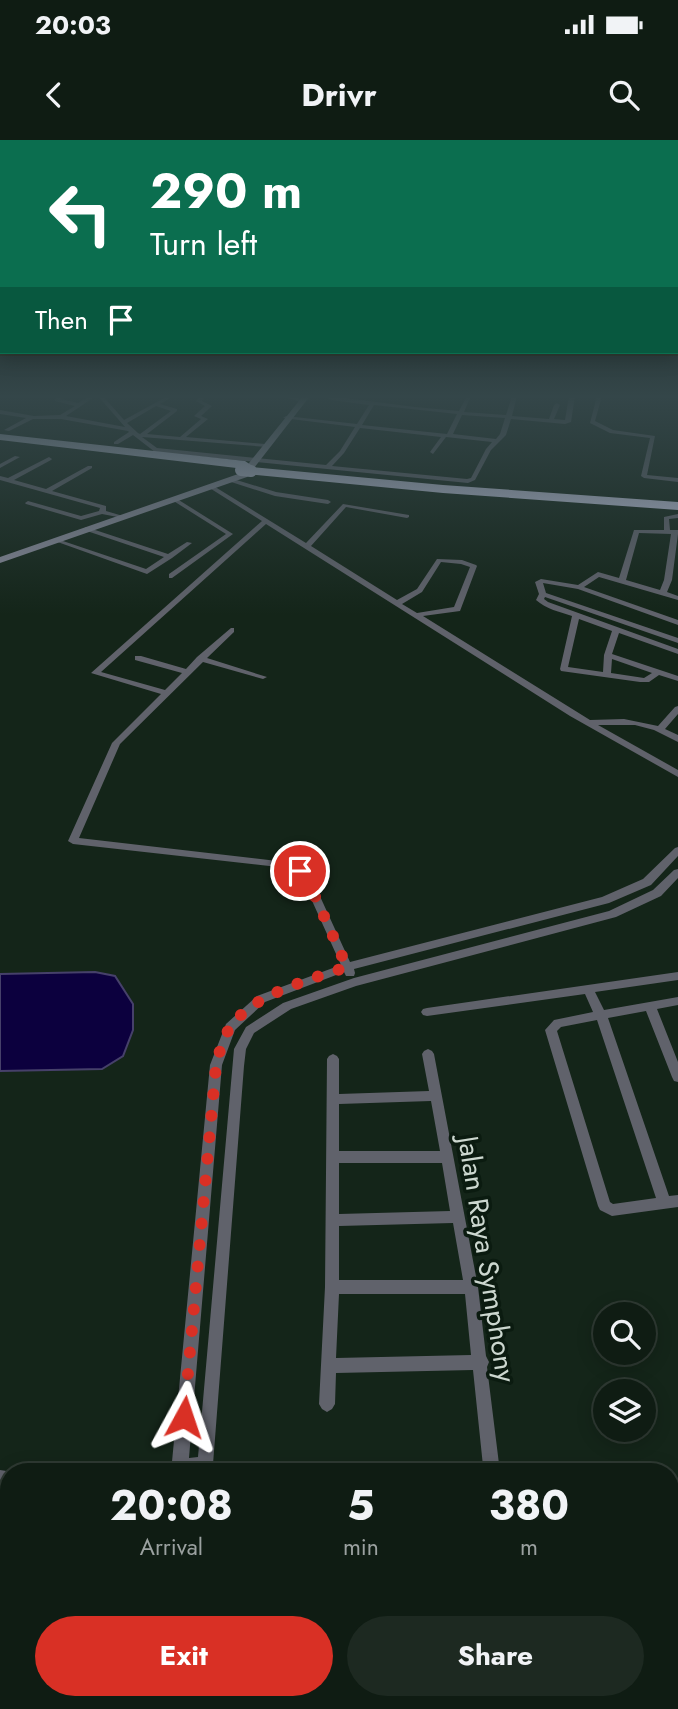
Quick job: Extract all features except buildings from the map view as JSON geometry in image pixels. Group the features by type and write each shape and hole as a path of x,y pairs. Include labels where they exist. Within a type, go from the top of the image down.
{"highway":[{"path":"259,469 443,489 678,506"},
{"path":"263,469 678,501"}],"main road":[{"path":"0,559 230,480 246,469"}],"street":[{"path":"4,479 26,469"},
{"path":"47,491 86,469"},
{"path":"352,469 471,480 478,469"},
{"path":"646,469 644,476 678,480"},
{"path":"4,479 105,507 102,512"},
{"path":"230,480 275,494 328,502"},
{"path":"211,486 589,723 678,774"},
{"path":"172,576 230,534 174,499"},
{"path":"28,503 81,518 102,512 121,517"},
{"path":"307,546 345,505 407,516"},
{"path":"663,593 675,562 676,546 674,532 666,518 678,516"},
{"path":"165,693 95,673 265,522"},
{"path":"86,529 170,556"},
{"path":"622,580 636,531 674,532"},
{"path":"55,540 147,572 189,543"},
{"path":"397,603 412,599 422,592 439,560 474,566 457,609 416,615"},
{"path":"579,587 596,574 677,597"},
{"path":"658,645 678,626 579,587 542,580 539,582 544,594 541,603 616,629 658,645 678,652"},
{"path":"668,580 678,580"},
{"path":"544,594 678,641"},
{"path":"576,615 564,669 646,680 658,672"},
{"path":"607,675 608,655 616,629"},
{"path":"231,630 116,743 73,841 290,865 300,871 308,881 354,982"},
{"path":"608,655 678,679"},
{"path":"138,658 187,672"},
{"path":"200,660 263,677"},
{"path":"660,729 678,709"},
{"path":"589,723 629,721 660,729 678,740"},
{"path":"181,1463 216,1065 230,1027 261,999 347,967 605,900 646,882 678,850"},
{"path":"208,1463 240,1049 250,1030 275,1012 354,982 612,914 648,899 678,872"},
{"path":"427,1012 678,976"},
{"path":"588,989 601,1016 671,1202 612,1210 605,1206 551,1030 558,1023 601,1016 678,1001"},
{"path":"650,1006 678,1077"},
{"name":"Jalan Raya Symphony","path":"428,1054 471,1287 482,1362 491,1463"},
{"path":"327,1404 332,1287 332,1059"},
{"path":"332,1098 436,1096"},
{"path":"333,1157 447,1157"},
{"path":"332,1220 458,1217"},
{"path":"332,1287 471,1287"},
{"path":"330,1366 482,1362"}],"shaded area":[{"path":"95,972 115,976 133,1004 133,1030 123,1056 102,1069 0,1071 0,974"}],"route":[{"path":"184,1417 216,1065 222,1046 230,1027 261,999 347,967 308,881 300,871"}]}
